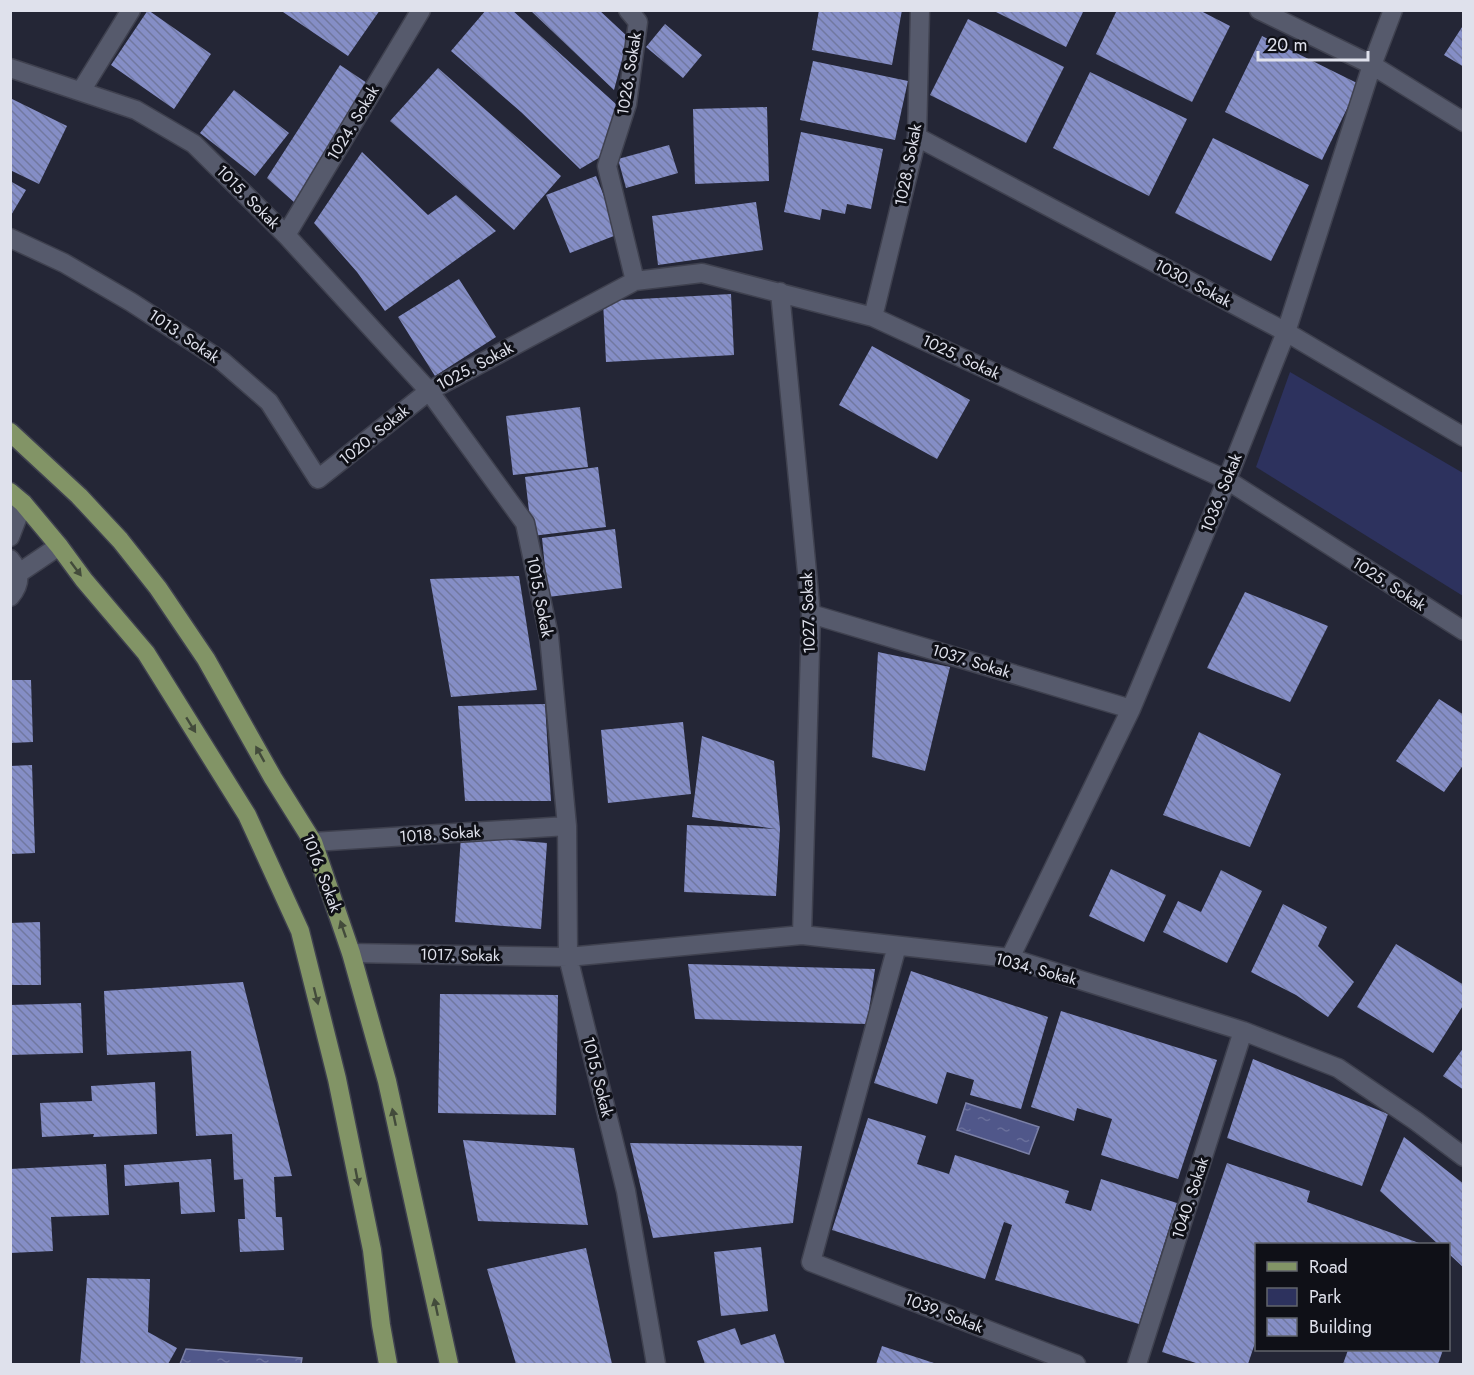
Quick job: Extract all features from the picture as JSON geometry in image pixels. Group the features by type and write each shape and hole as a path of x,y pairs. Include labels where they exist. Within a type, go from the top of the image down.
{"main road":[{"name":"1016. Sokak","path":"10,432 79,496 120,540 158,588 206,659 273,778 314,842 351,953 387,1081 449,1365"},
{"path":"17,498 146,653 248,816 300,931 337,1079 370,1239 388,1365"}],"street":[{"path":"81,91 130,10"},
{"name":"1024. Sokak","path":"286,235 421,10"},
{"name":"1026. Sokak","path":"628,10 638,22 627,104 607,166 635,281"},
{"name":"1028. Sokak","path":"873,317 917,137 920,10"},
{"path":"1258,10 1372,65 1464,122"},
{"name":"1036. Sokak","path":"1010,958 1131,709 1227,480 1286,332 1372,65 1393,10"},
{"name":"1015. Sokak","path":"10,68 136,110 194,144 286,235 429,391 525,523 549,636 567,826 568,957 626,1191 656,1365"},
{"name":"1030. Sokak","path":"917,137 1286,332 1464,437"},
{"name":"1013. Sokak","path":"10,238 64,263 131,302 222,361 269,402 318,479"},
{"name":"1025. Sokak","path":"429,391 635,281 702,273 873,317 1227,480 1464,631"},
{"name":"1027. Sokak","path":"780,292 811,614 802,935"},
{"name":"1020. Sokak","path":"318,479 429,391"},
{"path":"10,537 17,498"},
{"path":"10,597 17,588 15,566 59,546"},
{"name":"1037. Sokak","path":"811,614 1131,709"},
{"name":"1018. Sokak","path":"314,842 567,826"},
{"name":"1034. Sokak","path":"568,957 802,935 1010,958 1243,1031 1338,1068 1464,1157"},
{"name":"1039. Sokak","path":"897,946 811,1262 1076,1365"},
{"name":"1017. Sokak","path":"351,953 568,957"},
{"name":"1040. Sokak","path":"1137,1365 1243,1031"}],"green space":[{"path":"1290,372 1463,473 1463,596 1256,467"}],"water":[{"path":"966,1103 1039,1127 1029,1154 957,1130"},
{"path":"186,1349 302,1358 301,1364 180,1364"}],"building":[{"path":"148,10 211,54 174,109 111,65"},
{"path":"280,10 380,10 348,56"},
{"path":"486,10 512,10 617,105 607,153 580,169 521,112 451,51"},
{"path":"530,10 599,10 628,37 614,90"},
{"path":"819,10 902,10 892,65 812,50"},
{"path":"992,10 1084,10 1066,47"},
{"path":"1117,10 1199,10 1230,26 1192,102 1096,54"},
{"path":"968,19 1064,67 1026,143 930,95"},
{"path":"665,24 702,55 683,78 646,47"},
{"path":"1464,24 1464,67 1444,55"},
{"path":"1262,36 1359,84 1322,160 1225,112"},
{"path":"813,61 908,81 895,140 800,120"},
{"path":"340,65 367,83 295,203 267,178"},
{"path":"438,68 561,176 514,230 390,121"},
{"path":"1090,72 1187,119 1149,196 1053,148"},
{"path":"234,90 289,133 255,176 200,133"},
{"path":"10,98 67,126 39,184 10,170"},
{"path":"767,107 769,181 695,184 693,109"},
{"path":"801,132 883,149 871,209 847,204 845,214 822,209 820,220 784,212"},
{"path":"1213,138 1309,185 1271,261 1175,213"},
{"path":"669,145 678,173 626,188 618,159"},
{"path":"362,152 428,215 456,195 496,231 385,311 357,272 314,223"},
{"path":"596,176 619,234 570,253 546,195"},
{"path":"10,181 26,190 10,217"},
{"path":"756,202 763,250 658,265 652,216"},
{"path":"459,279 496,337 435,376 398,317"},
{"path":"731,294 734,355 606,362 603,301"},
{"path":"872,346 970,400 937,459 839,405"},
{"path":"580,407 588,467 513,475 506,416"},
{"path":"598,467 606,527 532,536 525,477"},
{"path":"615,529 622,588 548,597 542,538"},
{"path":"519,576 537,690 451,697 430,579"},
{"path":"1245,592 1328,626 1290,702 1207,668"},
{"path":"878,652 950,667 925,771 872,757"},
{"path":"10,680 31,680 33,742 10,743"},
{"path":"1439,699 1464,715 1464,764 1444,792 1396,761"},
{"path":"545,704 551,801 465,801 458,706"},
{"path":"683,722 691,794 608,803 601,730"},
{"path":"1199,732 1281,774 1250,847 1163,815"},
{"path":"702,736 774,761 780,829 776,896 684,892 687,825 776,829 692,817"},
{"path":"32,765 35,853 10,854 10,766"},
{"path":"461,836 547,843 541,929 455,922"},
{"path":"1111,869 1166,895 1144,942 1089,916"},
{"path":"1221,870 1262,891 1227,963 1163,932 1178,901 1201,912"},
{"path":"1283,904 1327,927 1318,946 1354,982 1328,1017 1296,995 1251,972"},
{"path":"40,922 41,985 10,985 10,923"},
{"path":"1396,944 1464,985 1464,1004 1433,1053 1357,1007"},
{"path":"688,964 875,969 867,1024 695,1019"},
{"path":"911,971 1048,1017 1021,1109 970,1095 974,1080 947,1072 937,1104 874,1083"},
{"path":"243,982 292,1176 274,1177 276,1217 282,1217 284,1250 240,1252 238,1219 245,1219 243,1179 234,1180 232,1134 196,1136 191,1051 107,1055 104,991"},
{"path":"440,994 558,995 556,1115 438,1113"},
{"path":"81,1003 83,1053 10,1055 10,1005"},
{"path":"1061,1011 1217,1060 1178,1179 1101,1155 1112,1119 1077,1108 1074,1121 1031,1107"},
{"path":"1464,1047 1464,1090 1443,1076"},
{"path":"1253,1059 1388,1114 1362,1186 1227,1138"},
{"path":"155,1082 157,1134 42,1137 40,1103 92,1101 91,1086"},
{"path":"868,1118 926,1136 917,1164 949,1174 955,1155 1069,1191 1065,1203 1091,1211 1101,1179 1177,1203 1139,1324 995,1280 1012,1225 1004,1222 985,1279 832,1230"},
{"path":"1404,1137 1464,1184 1464,1268 1450,1255 1450,1243 1437,1243 1380,1191"},
{"path":"463,1140 574,1148 588,1225 478,1221"},
{"path":"630,1143 802,1146 793,1223 653,1238"},
{"path":"211,1159 215,1212 181,1214 179,1182 125,1186 124,1165"},
{"path":"1227,1163 1310,1191 1307,1202 1419,1243 1255,1243 1255,1343 1248,1364 1199,1364 1162,1352"},
{"path":"106,1164 109,1215 51,1217 53,1251 10,1253 10,1169"},
{"path":"761,1247 768,1311 721,1316 714,1252"},
{"path":"586,1248 612,1364 516,1364 487,1269"},
{"path":"87,1278 150,1279 148,1332 177,1348 168,1364 80,1364"},
{"path":"735,1328 741,1345 775,1334 785,1364 705,1364 697,1341"},
{"path":"882,1346 937,1364 876,1364"},
{"path":"1348,1351 1443,1351 1438,1364 1343,1364"}]}
